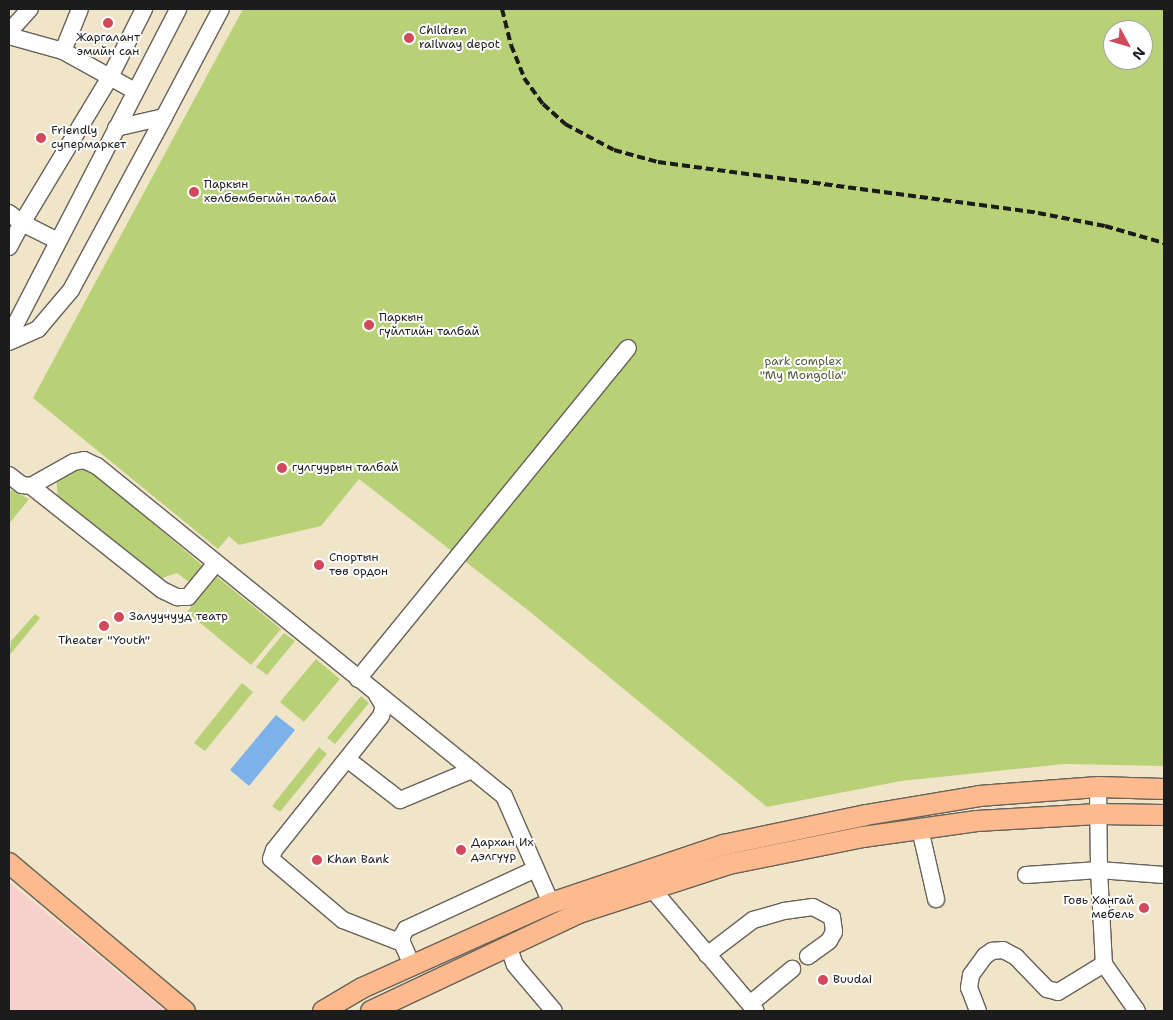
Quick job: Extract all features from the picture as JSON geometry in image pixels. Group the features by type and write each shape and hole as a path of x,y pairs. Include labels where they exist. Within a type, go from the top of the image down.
{"main road":[{"path":"323,1011 362,988 551,903 723,845 847,819 979,796 1098,787 1164,789"},
{"path":"371,1011 579,913 729,864 920,829 977,822 1098,814 1164,815"},
{"path":"9,863 185,1011"}],"street":[{"path":"9,32 30,9"},
{"path":"62,50 80,9"},
{"path":"9,247 15,218 110,77 144,9"},
{"path":"9,337 178,9"},
{"path":"9,342 38,330 71,290 221,9"},
{"path":"9,36 62,50 135,92"},
{"path":"116,128 164,117"},
{"path":"15,218 58,241"},
{"path":"358,679 628,348"},
{"path":"32,486 65,466 84,460 91,462 504,796 551,903"},
{"path":"9,475 22,484 32,486 162,590 177,598 188,597 216,563"},
{"path":"377,695 384,711 274,850 271,859 278,869 343,920 402,943"},
{"path":"347,759 400,800 472,770"},
{"path":"1098,787 1099,870 1104,964 1136,1011"},
{"path":"920,829 936,899"},
{"path":"412,965 402,943 402,936 410,927 536,869"},
{"path":"1026,875 1099,870 1164,875"},
{"path":"652,890 753,1008 792,969"},
{"path":"707,955 753,920 784,911 813,907 832,917 834,932 829,941 808,956"},
{"path":"508,945 516,965 554,1011"},
{"path":"978,1011 969,988 971,975 992,951 1003,950 1016,957 1047,989 1058,992 1104,964"}],"shaded area":[{"path":"9,882 165,1011 9,1011"}],"green space":[{"name":"park complex \"My Mongolia\"","path":"243,9 1164,9 1164,766 1065,764 901,781 767,807 529,611 359,479 321,526 239,545 229,536 218,549 33,398"},
{"path":"76,466 91,471 208,570 194,586 177,573 159,579 58,498 56,477"},
{"path":"12,490 29,499 9,524 9,492"},
{"path":"216,576 281,629 251,665 187,612"},
{"path":"35,614 40,618 9,656 11,641"},
{"path":"284,633 295,641 267,675 256,667"},
{"path":"316,659 340,679 304,722 280,702"},
{"path":"242,683 253,692 205,751 194,743"},
{"path":"361,696 369,703 335,744 327,738"},
{"path":"319,747 327,754 280,812 272,806"}],"water":[{"path":"276,715 295,730 249,786 230,770"}],"railway":[{"path":"502,9 511,45 524,78 543,104 565,124 614,150 658,162 1038,213 1105,226 1164,243"}],"place":[{"name":"Жаргалант эмийн сан","path":"108,23"},
{"name":"Children railway depot","path":"409,38"},
{"name":"Friendly супермаркет","path":"41,138"},
{"name":"Паркын хөлбөмбөгийн талбай","path":"194,192"},
{"name":"Паркын гүйлтийн талбай","path":"369,325"},
{"name":"гулгуурын талбай","path":"282,468"},
{"name":"Спортын төв ордон","path":"319,565"},
{"name":"Залуучууд театр","path":"119,617"},
{"name":"Theater \"Youth\"","path":"104,626"},
{"name":"Дархан Их дэлгүүр","path":"461,850"},
{"name":"Khan Bank","path":"317,860"},
{"name":"Говь Хангай мебель","path":"1144,908"},
{"name":"Buudai","path":"823,980"}]}
